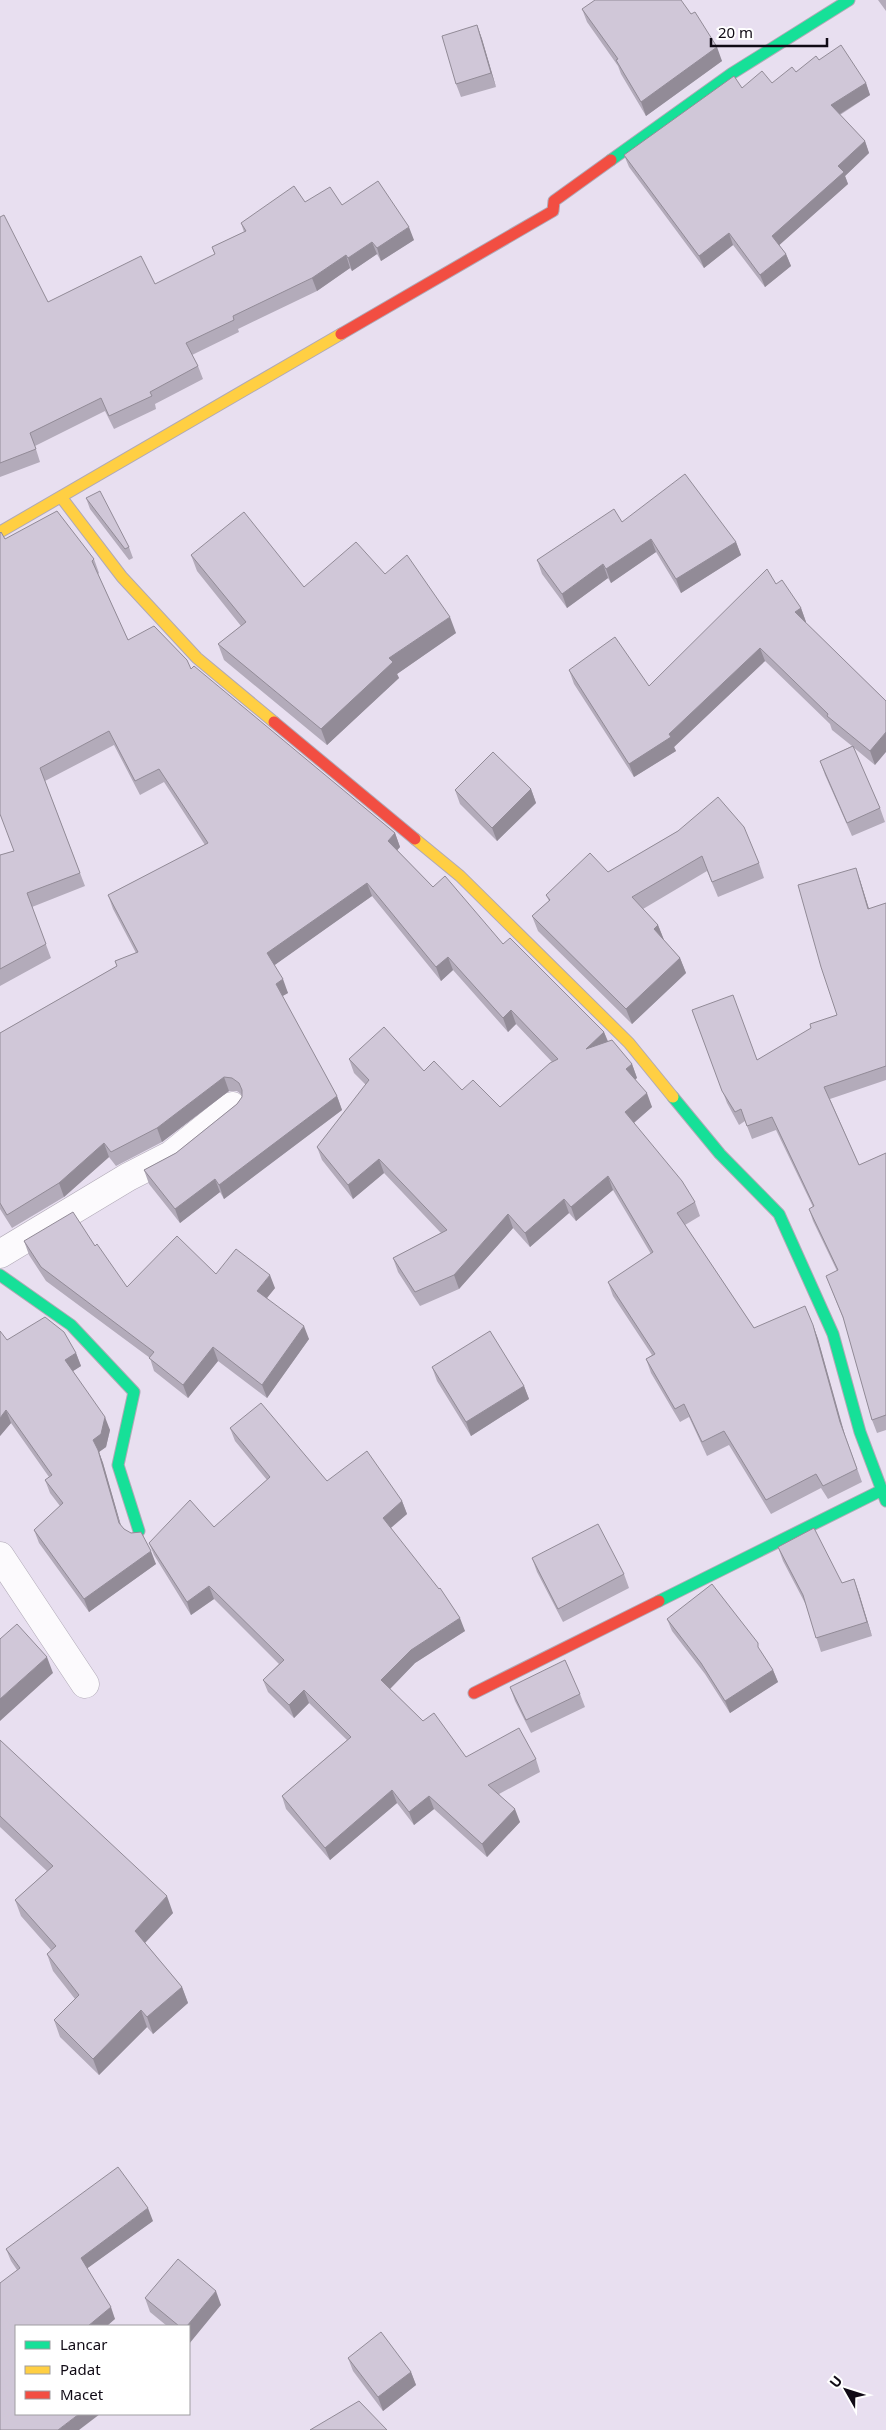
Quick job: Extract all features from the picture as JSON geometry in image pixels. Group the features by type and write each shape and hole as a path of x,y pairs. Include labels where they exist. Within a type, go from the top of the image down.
{"street":[{"path":"0,532 553,211 554,201 723,80 849,0"},
{"path":"61,497 122,577 197,658 460,876 629,1043 720,1154 779,1214 806,1269 832,1334 860,1432 884,1495 474,1693"},
{"path":"0,1254 128,1177 171,1155 232,1106"},
{"path":"0,1275 71,1325 134,1392 118,1465 139,1530"},
{"path":"0,1556 85,1684"}],"building":[{"path":"595,0 681,0 691,14 695,12 717,47 641,102 616,60 618,59 582,9"},
{"path":"477,25 491,73 456,84 442,36"},
{"path":"841,45 866,83 831,105 865,141 838,166 844,172 772,236 786,254 760,275 729,233 699,256 624,155 734,76 742,88 762,71 772,83 792,67 796,72 816,56 819,60"},
{"path":"378,181 409,227 377,248 372,242 348,258 346,255 312,278 233,316 234,320 186,343 198,366 150,392 152,396 109,416 101,398 30,433 36,449 0,463 0,217 4,215 48,302 141,256 155,284 215,254 212,247 246,231 241,223 294,186 305,202 330,187 342,205"},
{"path":"685,474 736,542 676,579 651,539 606,569 603,564 562,594 537,560 614,509 622,522"},
{"path":"100,491 129,547 125,549 86,498"},
{"path":"57,511 94,559 92,561 128,640 154,626 187,660 191,669 194,666 395,833 388,841 433,887 445,876 503,944 510,938 604,1032 586,1049 612,1040 632,1064 626,1069 647,1093 625,1112 682,1181 695,1202 677,1213 754,1328 805,1306 813,1325 840,1422 857,1469 823,1486 816,1474 766,1500 724,1431 702,1442 684,1404 675,1409 646,1359 655,1354 608,1282 653,1252 608,1176 571,1207 564,1199 525,1233 508,1214 454,1275 415,1292 393,1258 447,1230 379,1159 348,1185 317,1147 369,1080 349,1059 384,1027 424,1071 434,1061 462,1090 473,1080 500,1107 550,1063 558,1059 511,1010 503,1018 448,957 436,967 367,883 267,953 283,979 276,984 337,1096 219,1185 215,1179 175,1209 144,1170 176,1153 237,1104 242,1097 239,1083 232,1078 224,1077 157,1128 111,1152 104,1143 59,1183 7,1215 0,1203 0,1033 117,966 115,961 138,952 108,895 208,843 159,769 135,781 109,731 40,768 80,873 27,893 46,944 0,969 0,855 14,851 0,814 0,533 5,539"},
{"path":"244,512 304,587 356,542 385,574 407,555 450,617 389,658 393,662 321,729 218,644 246,622 191,555"},
{"path":"767,569 776,584 782,580 801,608 795,612 886,701 886,732 870,751 827,716 828,714 760,648 669,734 671,737 629,764 569,670 615,637 649,686"},
{"path":"853,746 880,808 847,823 820,761"},
{"path":"493,752 531,789 492,828 455,790"},
{"path":"718,797 744,827 759,863 712,882 702,856 632,897 658,925 654,929 680,958 626,1009 532,916 550,900 546,895 590,853 608,872 678,831"},
{"path":"856,868 868,909 886,903 886,1066 824,1087 859,1165 886,1153 886,1415 872,1420 843,1317 826,1276 838,1270 809,1209 814,1206 772,1117 747,1126 741,1109 735,1112 722,1091 692,1010 733,995 757,1060 811,1028 810,1024 837,1015 821,967 798,885"},
{"path":"73,1212 95,1246 97,1244 127,1287 177,1236 216,1274 236,1249 270,1275 257,1291 304,1326 262,1385 213,1347 183,1385 149,1358 154,1352 41,1267 24,1241"},
{"path":"45,1317 64,1332 76,1353 65,1360 105,1417 101,1434 93,1440 98,1450 119,1523 131,1533 141,1532 151,1551 84,1599 34,1530 63,1503 45,1480 52,1475 6,1410 0,1418 0,1331 7,1340"},
{"path":"490,1331 524,1386 466,1422 432,1367"},
{"path":"261,1403 327,1481 367,1451 402,1501 383,1518 440,1588 460,1618 411,1650 381,1680 423,1721 434,1713 466,1757 519,1728 536,1759 488,1785 515,1809 482,1844 429,1796 409,1812 392,1790 325,1848 282,1796 351,1737 304,1690 289,1705 263,1680 284,1660 209,1586 187,1602 149,1543 190,1500 214,1527 270,1477 230,1428"},
{"path":"598,1524 624,1574 558,1609 532,1558"},
{"path":"814,1528 842,1583 854,1579 867,1622 816,1638 803,1595 778,1547"},
{"path":"712,1584 758,1643 758,1647 773,1670 725,1701 701,1663 667,1619"},
{"path":"17,1624 47,1657 0,1699 0,1639"},
{"path":"565,1660 580,1694 526,1720 510,1687"},
{"path":"0,1740 167,1896 135,1931 182,1987 147,2017 141,2010 93,2059 54,2020 79,1995 47,1954 56,1946 15,1900 53,1866 0,1816"},
{"path":"118,2167 148,2208 81,2258 111,2307 89,2325 15,2325 15,2415 78,2415 58,2430 0,2430 0,2283 20,2268 6,2249"},
{"path":"178,2259 216,2291 188,2325 178,2325 145,2298"},
{"path":"381,2332 411,2372 378,2397 348,2358"},
{"path":"359,2401 387,2430 310,2430"}],"traffic: fast":[{"path":"611,160 731,74 849,0"},
{"path":"673,1097 720,1154 779,1214 833,1334 860,1432 886,1501"},
{"path":"0,1275 71,1325 134,1392 118,1465 139,1531"},
{"path":"659,1601 882,1490"}],"traffic: slow":[{"path":"0,532 341,334"},
{"path":"61,497 122,577 197,658 274,722"},
{"path":"415,839 460,876 629,1043 673,1097"}],"traffic: jam":[{"path":"341,334 553,211 554,201 611,160"},
{"path":"274,722 415,839"},
{"path":"474,1693 659,1601"}]}
